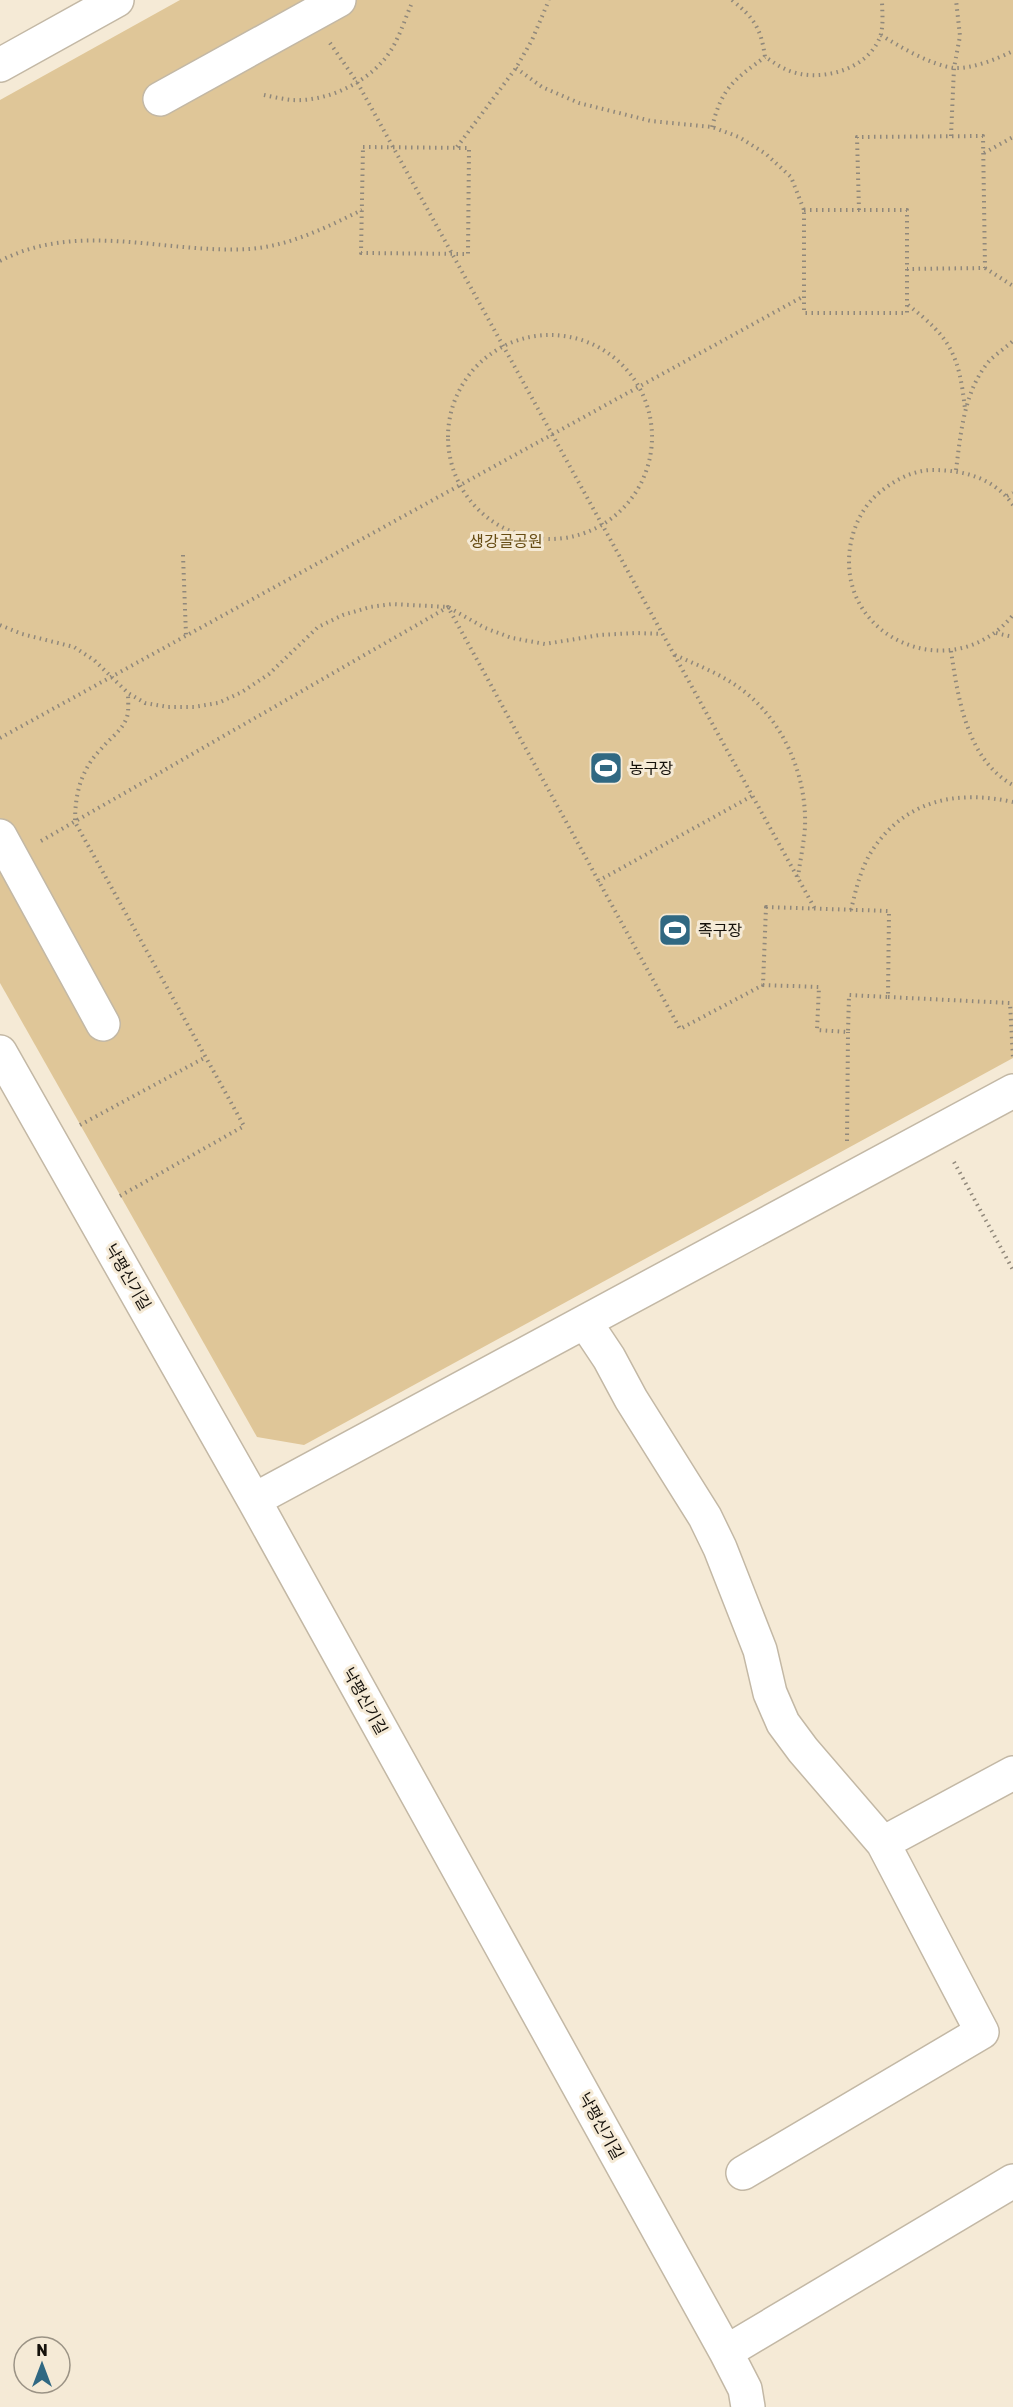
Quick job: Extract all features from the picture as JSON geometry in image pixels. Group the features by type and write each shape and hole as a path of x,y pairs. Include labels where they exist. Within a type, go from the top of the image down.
{"street":[{"path":"0,65 117,0"},
{"path":"160,99 306,8 339,0"},
{"path":"4,853 103,1024"},
{"name":"낙평신기길","path":"0,1052 254,1500 726,2352 745,2389 748,2407"},
{"path":"254,1500 1013,1091"},
{"path":"585,1323 609,1358 636,1408 710,1527 760,1650 770,1693 783,1724 883,1843 982,2032 743,2174"},
{"path":"883,1843 1013,1773"},
{"path":"726,2352 1013,2181"}],"path":[{"path":"457,148 516,68 532,40 549,0"},
{"path":"732,0 752,17 762,38 765,57 786,70 817,76 850,68 872,52 881,34 882,0"},
{"path":"951,136 954,68 960,36 956,0"},
{"path":"264,95 293,100 321,98 357,82 382,63 396,41 411,5"},
{"path":"306,8 357,82 815,909"},
{"path":"881,34 911,53 954,68 992,61 1013,51"},
{"path":"712,127 718,104 734,80 765,57"},
{"path":"516,68 542,87 579,103 651,121 712,127 739,137 766,154 791,177 804,210 804,313 907,313 907,210 804,210"},
{"path":"859,210 857,137 983,136 985,267"},
{"path":"984,153 1013,137"},
{"path":"363,147 393,147 469,148 468,254 361,253 363,147"},
{"path":"0,261 44,243 83,239 192,249 252,249 287,242 322,230 362,210"},
{"path":"907,269 985,267 1013,286"},
{"path":"0,738 804,296"},
{"path":"907,304 929,321 945,339 957,360 965,411"},
{"path":"536,335 571,336 604,349 630,372 638,387 648,403 653,438 646,472 629,503 602,525 571,537 538,538 507,530 480,512 459,486 448,455 447,422 457,391 476,364 502,345 536,335"},
{"path":"956,470 965,411 974,385 991,360 1013,341"},
{"path":"1013,505 1007,496 983,479 956,470 925,470 895,480 871,500 854,526 848,557 852,589 867,616 890,637 919,650 951,651 979,644 995,633 1013,615"},
{"path":"1007,496 1013,493"},
{"path":"183,555 186,635"},
{"path":"0,625 22,634 74,647 94,660 128,693 145,703 168,707 194,707 218,703 242,692 270,674 318,627 343,615 370,607 392,604 448,607 485,628 512,638 545,644 600,635 662,634"},
{"path":"4,853 75,822 448,607"},
{"path":"448,607 680,1029 763,985 819,987 817,1030 848,1032"},
{"path":"995,633 1013,637"},
{"path":"951,651 963,713 974,742 990,765 1013,785"},
{"path":"674,655 719,674 742,689 763,709 782,735 796,764 803,796 805,827 798,877"},
{"path":"91,1212 243,1126 75,822 79,784 88,765 118,732 128,715 128,693"},
{"path":"598,881 752,796"},
{"path":"851,910 859,878 873,849 897,823 927,804 956,796 987,796 1013,802"},
{"path":"763,985 766,907 889,911 888,997"},
{"path":"846,1181 849,995 1012,1003 1013,1068"},
{"path":"50,1141 206,1057"},
{"path":"938,1132 1013,1270"}],"green space":[{"name":"생강골공원","path":"180,0 1013,0 1013,1058 304,1445 257,1437 0,983 0,100"}],"place":[{"name":"농구장","path":"606,768"},
{"name":"족구장","path":"675,930"}]}
